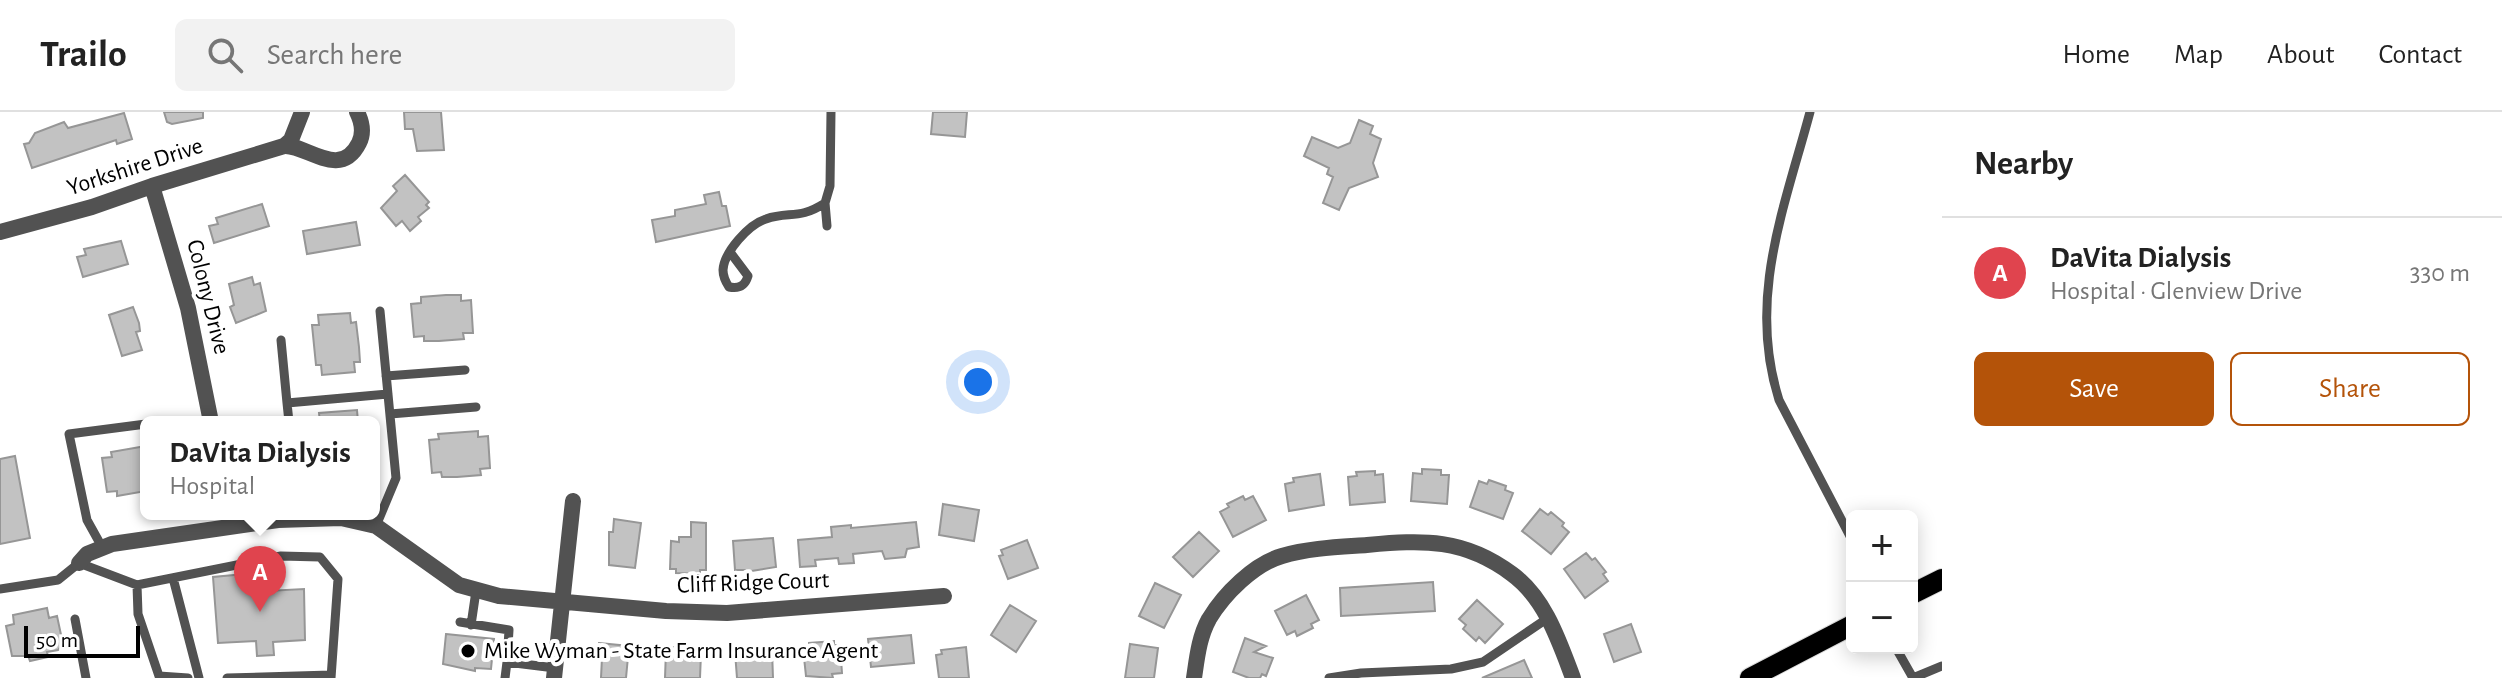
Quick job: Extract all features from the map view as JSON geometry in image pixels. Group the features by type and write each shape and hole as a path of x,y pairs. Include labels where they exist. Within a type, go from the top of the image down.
{"main road":[{"path":"1918,591 1942,579"},
{"path":"1750,678 1846,628"}],"street":[{"path":"284,146 291,140 302,112"},
{"path":"284,146 293,145 321,159 330,160 351,153 361,138 357,112"},
{"name":"Yorkshire Drive","path":"0,232 92,207 284,146"},
{"name":"Colony Drive","path":"152,186 188,308 210,416"},
{"path":"555,673 573,501"},
{"path":"79,563 87,554 102,547 226,520"},
{"path":"350,520 376,526"},
{"name":"Cliff Ridge Court","path":"376,526 443,575 476,591 499,596 666,611 727,613 944,596"},
{"path":"1194,678 1199,645 1209,619 1257,568 1279,557 1305,551 1416,540 1468,548 1514,575 1531,591 1548,618 1573,678"}],"lane":[{"path":"827,226 825,203 830,186 831,112"},
{"path":"1810,112 1769,264 1765,304 1768,348 1779,400 1846,528"},
{"path":"730,252 753,225 766,218 797,216 825,203"},
{"path":"380,311 396,478 380,516"},
{"path":"281,340 288,416"},
{"path":"386,376 465,370"},
{"path":"287,403 388,394"},
{"path":"390,414 476,407"},
{"path":"102,547 87,520 69,434 140,425"},
{"path":"376,526 378,520"},
{"path":"0,589 58,580 79,563 137,585 281,556 320,557 338,579 331,676 227,678"},
{"path":"173,578 199,678"},
{"path":"137,585 138,614 159,676 188,678"},
{"path":"476,591 466,624 509,630 505,678"},
{"path":"1329,678 1361,673 1451,669 1483,662 1548,618"},
{"path":"75,619 86,678"},
{"path":"1899,654 1912,678 1942,666"},
{"path":"507,662 555,673"}],"building":[{"path":"164,112 203,112 203,118 172,124 167,122"},
{"path":"404,112 441,112 444,150 417,151 413,129 405,129"},
{"path":"933,112 967,112 965,137 931,134"},
{"path":"124,113 132,139 117,144 116,140 32,168 24,144 29,143 35,133 64,122 68,128"},
{"path":"1359,120 1373,126 1370,134 1381,139 1373,163 1378,177 1349,188 1339,210 1323,203 1333,177 1327,174 1329,168 1304,156 1312,137 1338,148 1350,143"},
{"path":"405,175 429,202 426,205 429,208 418,217 421,221 410,231 402,221 396,226 381,208 397,191 393,186"},
{"path":"719,192 730,226 656,242 652,220 675,216 675,210 706,204 704,195"},
{"path":"262,204 269,226 214,243 209,226 218,224 216,218"},
{"path":"356,222 360,245 307,254 303,231"},
{"path":"121,241 128,264 83,277 77,257 86,255 84,249"},
{"path":"252,277 254,285 260,283 266,311 236,323 230,307 234,305 229,284"},
{"path":"461,295 461,301 471,300 473,333 463,333 464,339 439,341 424,341 424,336 414,337 411,304 421,303 421,297"},
{"path":"133,307 139,323 140,331 136,332 142,350 122,356 109,315"},
{"path":"350,313 351,323 356,322 360,362 354,362 355,372 322,375 321,365 316,365 312,325 319,325 318,315"},
{"path":"357,410 358,416 319,416 319,413"},
{"path":"478,431 478,437 488,436 490,468 480,469 481,475 442,477 441,472 432,473 429,440 439,439 438,434"},
{"path":"140,447 140,492 117,496 117,491 107,492 102,458 112,457 111,452"},
{"path":"15,456 30,538 0,544 0,459"},
{"path":"1422,469 1441,470 1441,475 1449,475 1447,504 1411,501 1413,473 1422,474"},
{"path":"1375,471 1375,475 1383,474 1385,502 1350,505 1348,477 1357,476 1356,472"},
{"path":"1320,474 1324,505 1289,511 1285,484 1294,482 1293,478"},
{"path":"1489,480 1506,486 1505,490 1513,493 1503,519 1470,507 1479,481 1487,484"},
{"path":"1243,496 1245,500 1253,496 1266,520 1233,537 1220,512 1229,507 1227,504"},
{"path":"943,504 979,510 974,541 939,535"},
{"path":"1540,509 1548,515 1551,512 1569,532 1551,554 1522,531"},
{"path":"614,519 641,523 635,568 609,565 609,532 613,532"},
{"path":"691,522 706,523 706,570 700,570 700,574 676,573 676,569 670,569 671,541 679,542 679,537 691,537"},
{"path":"916,522 919,547 907,549 905,557 885,559 882,551 853,554 854,563 839,564 838,558 815,560 816,566 800,567 798,540 832,537 831,527"},
{"path":"1199,532 1219,551 1193,577 1173,557"},
{"path":"773,538 776,567 745,572 735,570 733,541"},
{"path":"1027,540 1038,568 1008,579 999,556 1003,555 1001,550"},
{"path":"1586,553 1592,560 1595,558 1606,572 1603,574 1608,581 1585,598 1564,569"},
{"path":"266,572 267,591 304,589 305,640 273,642 274,655 257,656 256,641 218,643 213,577"},
{"path":"1433,582 1435,611 1341,616 1340,588"},
{"path":"1155,583 1181,595 1164,628 1139,616"},
{"path":"1306,595 1319,620 1311,624 1313,628 1297,636 1295,631 1287,635 1275,611"},
{"path":"1477,600 1503,624 1485,643 1479,637 1476,641 1463,629 1466,625 1459,619"},
{"path":"1010,605 1036,621 1016,652 991,635"},
{"path":"47,608 49,618 57,616 63,644 58,650 47,652 48,657 30,661 28,656 12,656 6,626 14,624 13,615"},
{"path":"1631,624 1641,652 1614,662 1604,634"},
{"name":"Mike Wyman - State Farm Insurance Agent","path":"446,634 494,639 491,669 475,668 475,671 443,664"},
{"path":"911,635 914,663 871,667 868,639"},
{"path":"1245,638 1266,646 1254,652 1273,658 1266,676 1262,674 1260,678 1249,678 1233,672"},
{"path":"834,641 834,645 840,645 842,673 832,674 833,678 806,676 803,648 809,647 809,643"},
{"path":"599,643 629,646 626,678 601,678"},
{"path":"1130,644 1158,648 1154,678 1125,678"},
{"path":"671,647 696,648 696,653 701,653 700,678 665,678 666,650 671,650"},
{"path":"765,647 765,651 772,650 773,678 737,678 735,652"},
{"path":"966,647 969,678 939,678 936,655 942,654 941,650"},
{"path":"1524,660 1532,678 1482,678"}],"place":[{"name":"DaVita Dialysis","path":"260,612"},
{"name":"Mike Wyman - State Farm Insurance Agent","path":"468,651"}]}
